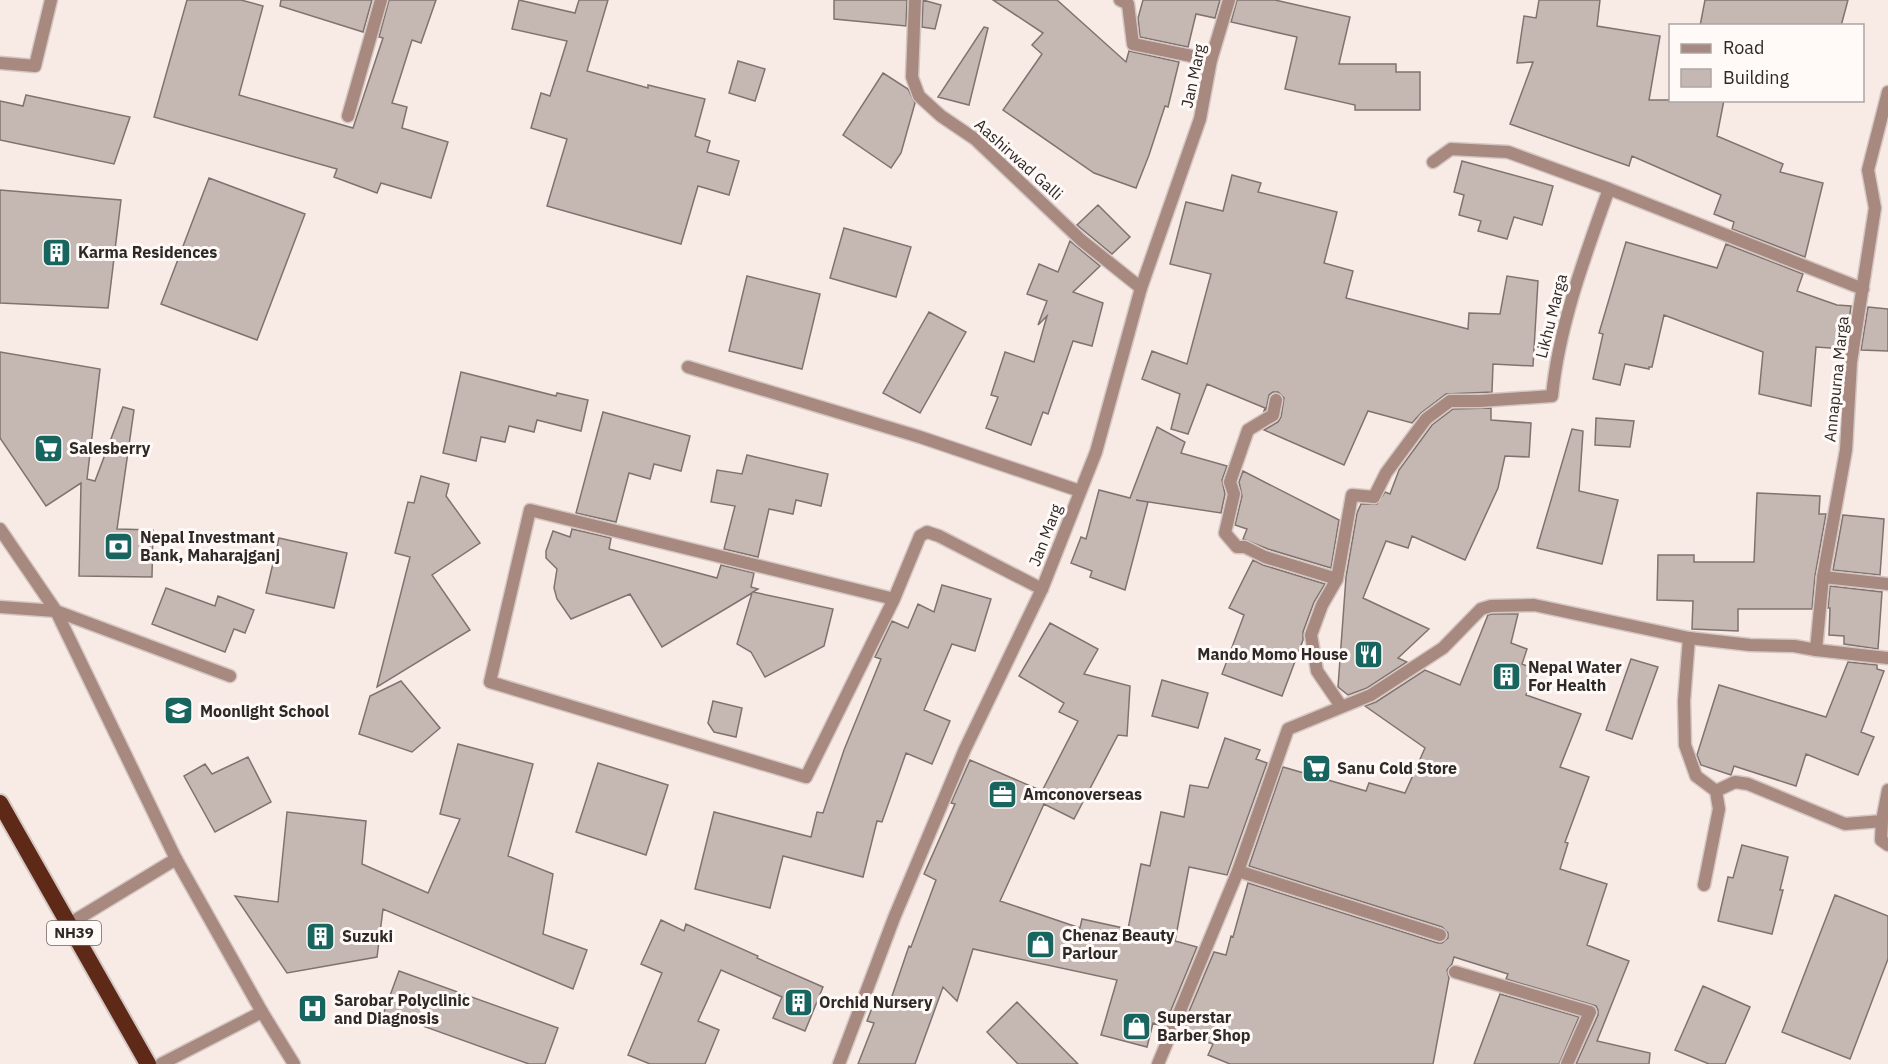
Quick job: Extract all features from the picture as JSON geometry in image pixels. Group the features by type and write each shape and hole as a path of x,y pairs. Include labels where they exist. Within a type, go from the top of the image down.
{"highway":[{"name":"NH39","path":"0,803 148,1064"}],"street":[{"path":"0,63 35,66 51,0"},
{"path":"348,116 381,0"},
{"name":"Aashirwad Galli","path":"915,0 912,77 919,96 941,116 975,139 1081,240 1141,288"},
{"path":"1120,0 1128,4 1133,44 1211,60"},
{"name":"Jan Marg","path":"839,1064 894,918 961,760 1042,589 1096,452 1141,288 1200,119 1211,60 1229,0"},
{"name":"Annapurna Marga","path":"1816,650 1823,577 1846,450 1851,362 1863,289 1882,208 1868,170 1888,92"},
{"path":"1433,162 1451,149 1508,152 1609,189 1863,289"},
{"name":"Likhu Marga","path":"1337,579 1352,495 1374,497 1386,473 1425,419 1450,401 1552,396 1555,369 1580,272 1609,189"},
{"path":"688,368 920,437 1080,491"},
{"path":"1276,400 1273,415 1248,430 1230,482 1234,494 1225,533 1237,547 1245,547 1265,557 1337,579 1322,605 1311,635 1317,671 1341,706"},
{"path":"894,599 530,510 490,682 806,777 894,599 920,536 927,532 939,536 1042,589"},
{"path":"0,529 56,611 176,859 294,1064"},
{"path":"1823,577 1888,584"},
{"path":"1158,1064 1238,871 1288,729 1371,694 1443,648 1481,609 1491,606 1534,605 1689,638 1750,645 1794,646 1888,658"},
{"path":"0,607 56,611 230,676"},
{"path":"1689,638 1684,701 1685,746 1696,776 1716,791 1719,809 1704,885"},
{"path":"1716,791 1735,782 1748,784 1845,824 1882,821"},
{"path":"1888,790 1881,840 1888,845"},
{"path":"69,924 176,859"},
{"path":"1238,871 1440,935"},
{"path":"1455,972 1590,1012 1567,1064"},
{"path":"161,1064 262,1012"}],"building":[{"path":"187,0 241,0 263,6 239,95 353,128 383,38 379,37 389,0 436,0 421,43 412,40 392,103 407,107 402,128 448,142 431,198 381,183 377,193 334,177 337,169 154,117"},
{"path":"281,0 372,0 363,32 280,6"},
{"path":"519,0 575,13 579,0 608,0 587,71 648,88 648,85 705,99 695,136 710,141 707,152 739,161 729,195 698,186 681,244 547,206 567,139 531,128 541,93 550,96 567,41 512,29"},
{"path":"834,0 907,0 906,26 834,19"},
{"path":"923,0 941,5 935,29 922,27"},
{"path":"993,0 1057,0 1126,62 1129,51 1179,62 1168,107 1165,106 1136,188 1094,173 1003,110 1042,54 1032,45 1043,33"},
{"path":"1143,0 1220,0 1215,18 1196,14 1188,47 1140,37 1138,18"},
{"path":"1237,0 1275,0 1350,17 1339,64 1396,64 1396,72 1420,72 1420,110 1355,110 1355,105 1285,89 1297,37 1231,22"},
{"path":"1539,0 1600,0 1597,26 1660,36 1649,100 1724,102 1717,136 1783,164 1780,172 1823,183 1805,257 1732,229 1734,222 1714,214 1721,195 1632,156 1629,166 1510,124 1533,62 1517,63 1524,16 1536,18"},
{"path":"1705,0 1848,0 1842,24 1700,24"},
{"path":"984,27 988,28 969,105 938,97"},
{"path":"738,61 765,69 755,101 729,93"},
{"path":"883,73 908,89 915,103 901,153 891,168 843,135"},
{"path":"26,95 130,117 114,164 0,140 0,101 23,106"},
{"path":"1462,161 1553,186 1542,225 1514,217 1507,239 1478,231 1481,221 1459,215 1464,195 1454,192"},
{"path":"1232,175 1261,183 1258,192 1337,212 1324,263 1353,271 1346,298 1468,329 1469,313 1500,314 1507,276 1538,281 1533,366 1493,364 1492,392 1446,394 1412,423 1368,411 1344,465 1264,430 1278,422 1281,417 1284,398 1278,392 1269,395 1266,410 1264,411 1265,408 1207,384 1188,434 1171,429 1180,394 1142,379 1152,351 1187,364 1211,274 1170,264 1186,202 1223,211"},
{"path":"209,178 305,214 257,340 161,304"},
{"name":"Karma Residences","path":"0,190 121,200 108,308 0,303"},
{"path":"1098,205 1130,237 1112,254 1077,225"},
{"path":"844,228 911,247 896,297 830,278"},
{"path":"1070,241 1100,266 1073,292 1103,303 1092,346 1073,341 1048,414 1043,412 1031,445 986,428 998,397 991,395 1005,352 1034,362 1047,316 1038,325 1047,301 1027,294 1039,264 1058,272"},
{"path":"1626,242 1717,268 1726,244 1803,274 1797,291 1837,305 1851,306 1845,349 1816,347 1811,406 1759,394 1763,352 1664,315 1652,367 1649,369 1625,364 1620,385 1593,379 1603,334 1599,333"},
{"path":"747,276 820,294 802,369 729,351"},
{"path":"1868,307 1888,309 1888,351 1861,350"},
{"path":"929,312 966,332 920,413 883,393"},
{"path":"0,352 100,369 87,479 95,481 123,407 134,410 117,529 153,530 152,577 79,576 81,483 46,506 0,438"},
{"path":"461,372 556,396 557,393 588,400 581,431 537,420 534,432 509,426 505,442 481,437 476,461 443,453"},
{"path":"1491,408 1491,420 1531,423 1529,457 1505,456 1498,488 1465,560 1412,536 1408,548 1386,541 1363,598 1429,629 1398,658 1407,662 1367,688 1348,695 1338,687 1346,577 1357,513 1361,504 1377,504 1385,492 1390,494 1399,470 1432,425 1453,409"},
{"path":"603,412 690,436 681,471 654,464 650,479 629,473 616,522 576,513"},
{"path":"1596,418 1634,421 1630,447 1595,445"},
{"path":"1157,427 1185,442 1181,453 1227,466 1222,480 1225,494 1221,513 1136,500 1148,502 1125,590 1090,577 1092,571 1071,563 1081,537 1086,539 1099,490 1130,498"},
{"path":"1572,429 1583,431 1579,491 1618,500 1602,564 1537,548"},
{"path":"747,455 828,474 821,506 796,500 793,514 769,509 758,557 724,549 735,506 711,502 717,470 742,474"},
{"path":"1243,471 1339,520 1331,568 1243,539 1247,529 1235,525 1242,496 1239,482"},
{"path":"421,476 449,484 446,496 480,543 432,575 470,630 377,687 410,557 395,553 408,502 414,503"},
{"path":"1757,493 1820,496 1819,514 1826,514 1815,576 1812,609 1738,609 1738,631 1692,629 1693,601 1657,600 1658,555 1694,555 1694,562 1754,562"},
{"path":"1843,515 1884,519 1880,575 1833,570"},
{"path":"572,529 611,538 609,549 717,578 721,565 754,573 751,587 758,589 753,592 833,609 824,646 765,677 751,652 737,644 752,593 662,647 630,594 571,619 557,599 554,588 557,569 546,558 546,551 553,531 570,537"},
{"path":"279,538 347,553 334,608 266,593"},
{"path":"1253,560 1325,584 1314,602 1303,632 1303,640 1282,696 1222,674 1244,615 1229,608"},
{"path":"942,585 991,599 975,651 952,644 924,710 950,721 932,764 906,753 882,822 877,821 863,877 783,856 770,908 695,889 714,812 811,837 817,812 823,813 844,750 881,659 875,657 892,621 908,628 918,604 934,612"},
{"path":"1830,586 1882,592 1878,649 1844,644 1844,636 1829,635"},
{"path":"166,588 215,606 218,596 254,610 245,633 234,629 225,652 152,624"},
{"path":"1518,614 1511,643 1527,649 1522,664 1537,670 1526,695 1581,714 1560,767 1589,777 1565,842 1568,843 1560,869 1607,884 1587,945 1629,961 1597,1041 1650,1053 1649,1064 1576,1064 1598,1015 1596,1006 1506,979 1508,974 1454,957 1447,970 1449,978 1433,1064 1230,1064 1208,1055 1213,1044 1180,1033 1214,952 1226,955 1248,883 1438,943 1448,938 1448,933 1442,927 1249,866 1283,767 1366,791 1369,783 1405,793 1425,748 1365,706 1376,702 1425,670 1460,685 1488,615"},
{"path":"1050,623 1098,649 1084,674 1130,686 1127,736 1118,735 1074,819 1044,804 1000,901 1080,928 1082,919 1128,929 1141,864 1150,866 1161,812 1184,817 1190,785 1208,788 1225,738 1260,750 1256,759 1267,763 1227,875 1189,867 1175,941 1197,947 1164,1027 1153,1023 1147,1047 1101,1035 1117,980 973,949 957,1001 943,987 915,1064 858,1064 874,1023 867,1021 877,995 891,999 909,946 911,947 936,880 924,874 955,804 951,803 970,760 1042,791 1078,721 1059,712 1064,703 1019,676"},
{"path":"1631,659 1658,667 1632,739 1606,730"},
{"path":"1848,662 1877,665 1877,669 1884,671 1861,732 1874,737 1858,775 1806,754 1796,786 1734,766 1731,775 1701,765 1697,755 1719,685 1826,717"},
{"path":"1162,680 1208,693 1198,728 1152,716"},
{"path":"401,681 440,728 412,752 359,734 370,696"},
{"path":"713,701 742,708 736,737 714,732 708,723"},
{"path":"458,744 533,764 508,856 553,874 543,934 587,950 573,989 383,909 377,957 287,973 235,896 278,902 287,812 366,821 362,864 428,893 460,819 440,814"},
{"path":"248,757 271,802 215,832 184,776 205,764 212,774"},
{"path":"598,763 668,785 646,855 576,832"},
{"path":"1742,845 1788,857 1780,890 1783,890 1772,934 1718,921 1728,877 1733,878"},
{"path":"1835,895 1888,916 1888,959 1850,1059 1782,1032"},
{"path":"661,920 684,931 686,924 823,987 805,1031 773,1018 782,997 721,970 698,1021 719,1030 705,1064 650,1064 628,1055 662,973 641,964"},
{"path":"399,971 558,1028 545,1064 529,1064 384,1012"},
{"path":"1703,986 1750,1007 1725,1064 1709,1064 1675,1050"},
{"path":"1500,994 1579,1017 1559,1064 1474,1064"},
{"path":"1017,1002 1078,1064 1018,1064 987,1032"}],"place":[{"name":"Karma Residences","path":"57,252"},
{"name":"Salesberry","path":"48,448"},
{"name":"Nepal Investmant Bank, Maharajganj","path":"119,546"},
{"name":"Mando Momo House","path":"1369,654"},
{"name":"Nepal Water For Health","path":"1507,676"},
{"name":"Moonlight School","path":"179,711"},
{"name":"Sanu Cold Store","path":"1316,768"},
{"name":"Amconoverseas","path":"1002,794"},
{"name":"Suzuki","path":"321,936"},
{"name":"Chenaz Beauty Parlour","path":"1041,944"},
{"name":"Orchid Nursery","path":"798,1002"},
{"name":"Sarobar Polyclinic and Diagnosis","path":"313,1009"},
{"name":"Superstar Barber Shop","path":"1136,1026"}]}
